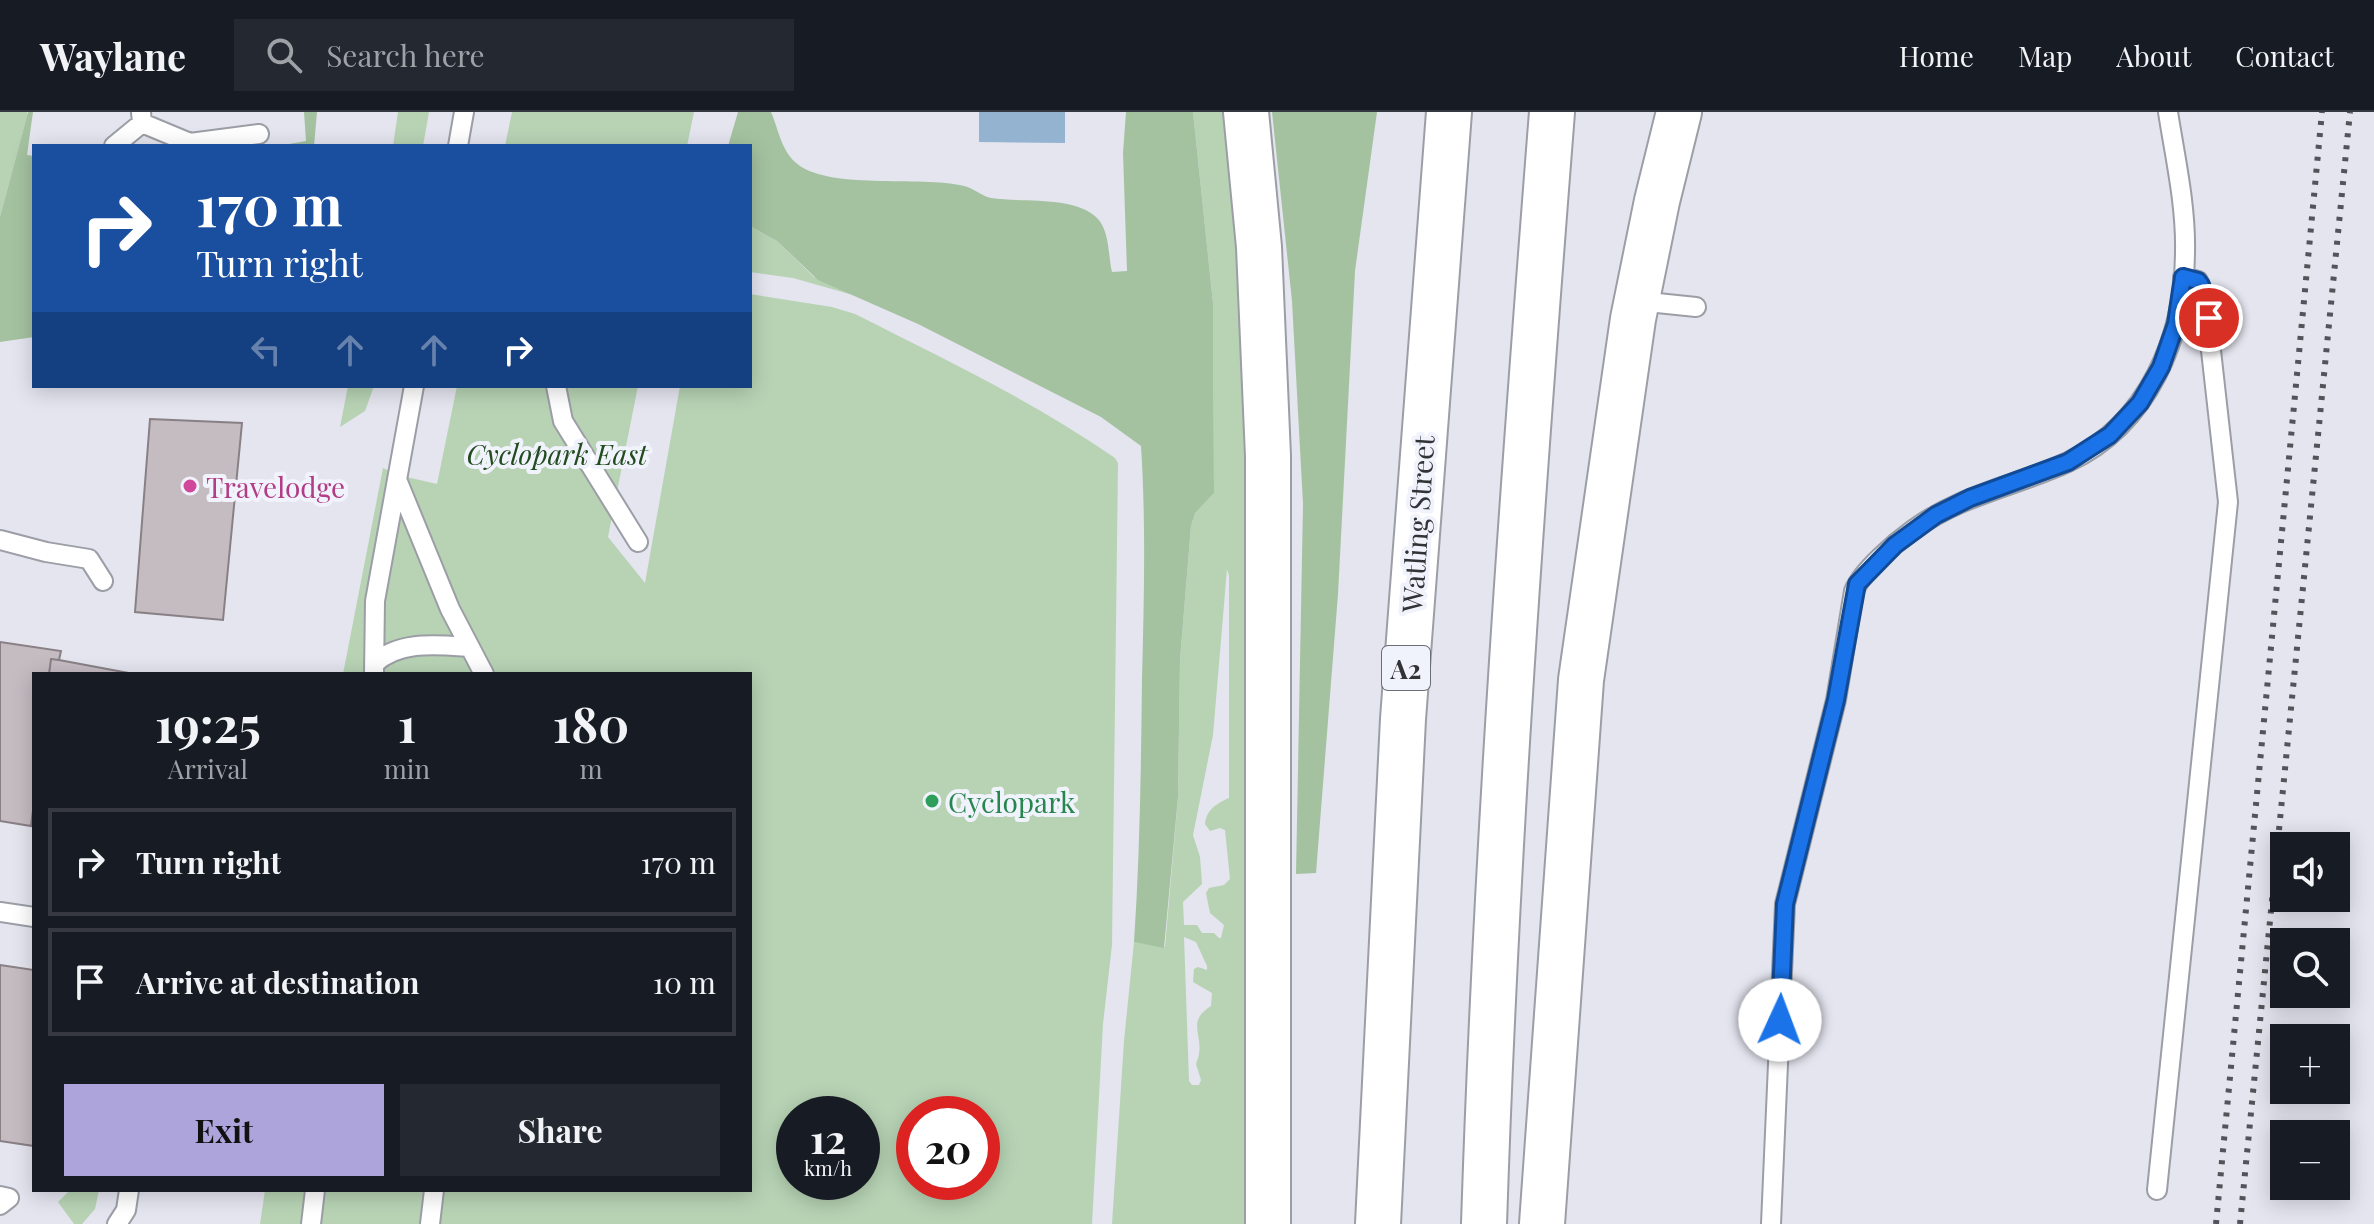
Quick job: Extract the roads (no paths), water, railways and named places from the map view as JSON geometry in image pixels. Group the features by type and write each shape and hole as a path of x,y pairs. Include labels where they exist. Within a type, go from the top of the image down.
{"highway":[{"path":"1246,112 1259,247 1268,456 1268,1224"},
{"name":"Watling Street","path":"1378,1224 1404,704 1449,112"},
{"path":"1484,1224 1489,1060 1506,745 1552,112"},
{"path":"1542,1224 1581,680 1633,319 1679,112"}],"lane":[{"path":"458,144 464,112"},
{"path":"1771,1224 1785,904 1836,700 1857,584 1895,545 1936,515 1979,494 2068,462 2110,435 2140,403 2161,367 2176,324 2183,277 2185,238 2168,112"},
{"path":"116,144 142,118 190,143 259,134"},
{"path":"2157,1190 2228,502 2205,297 2198,281 2183,277"},
{"path":"1638,301 1696,307"},
{"path":"374,669 375,601 414,388"},
{"path":"556,388 563,421 638,542"},
{"path":"398,482 450,609 483,672"},
{"path":"0,540 89,559 103,581"},
{"path":"374,669 387,652 433,645 470,647"},
{"path":"0,912 32,917"},
{"path":"117,1224 126,1210 129,1192"},
{"path":"311,1224 315,1192"},
{"path":"430,1224 434,1192"},
{"path":"0,1196 9,1198 0,1205"}],"water":[{"path":"979,112 1065,112 1065,143 979,142"}],"railway":[{"path":"2216,1224 2322,112"},
{"path":"2240,1224 2350,112"}],"place":[{"name":"Travelodge","path":"190,486"},
{"name":"Cyclopark","path":"932,801"}],"park label":[{"name":"Cyclopark East","path":"557,453"}]}
